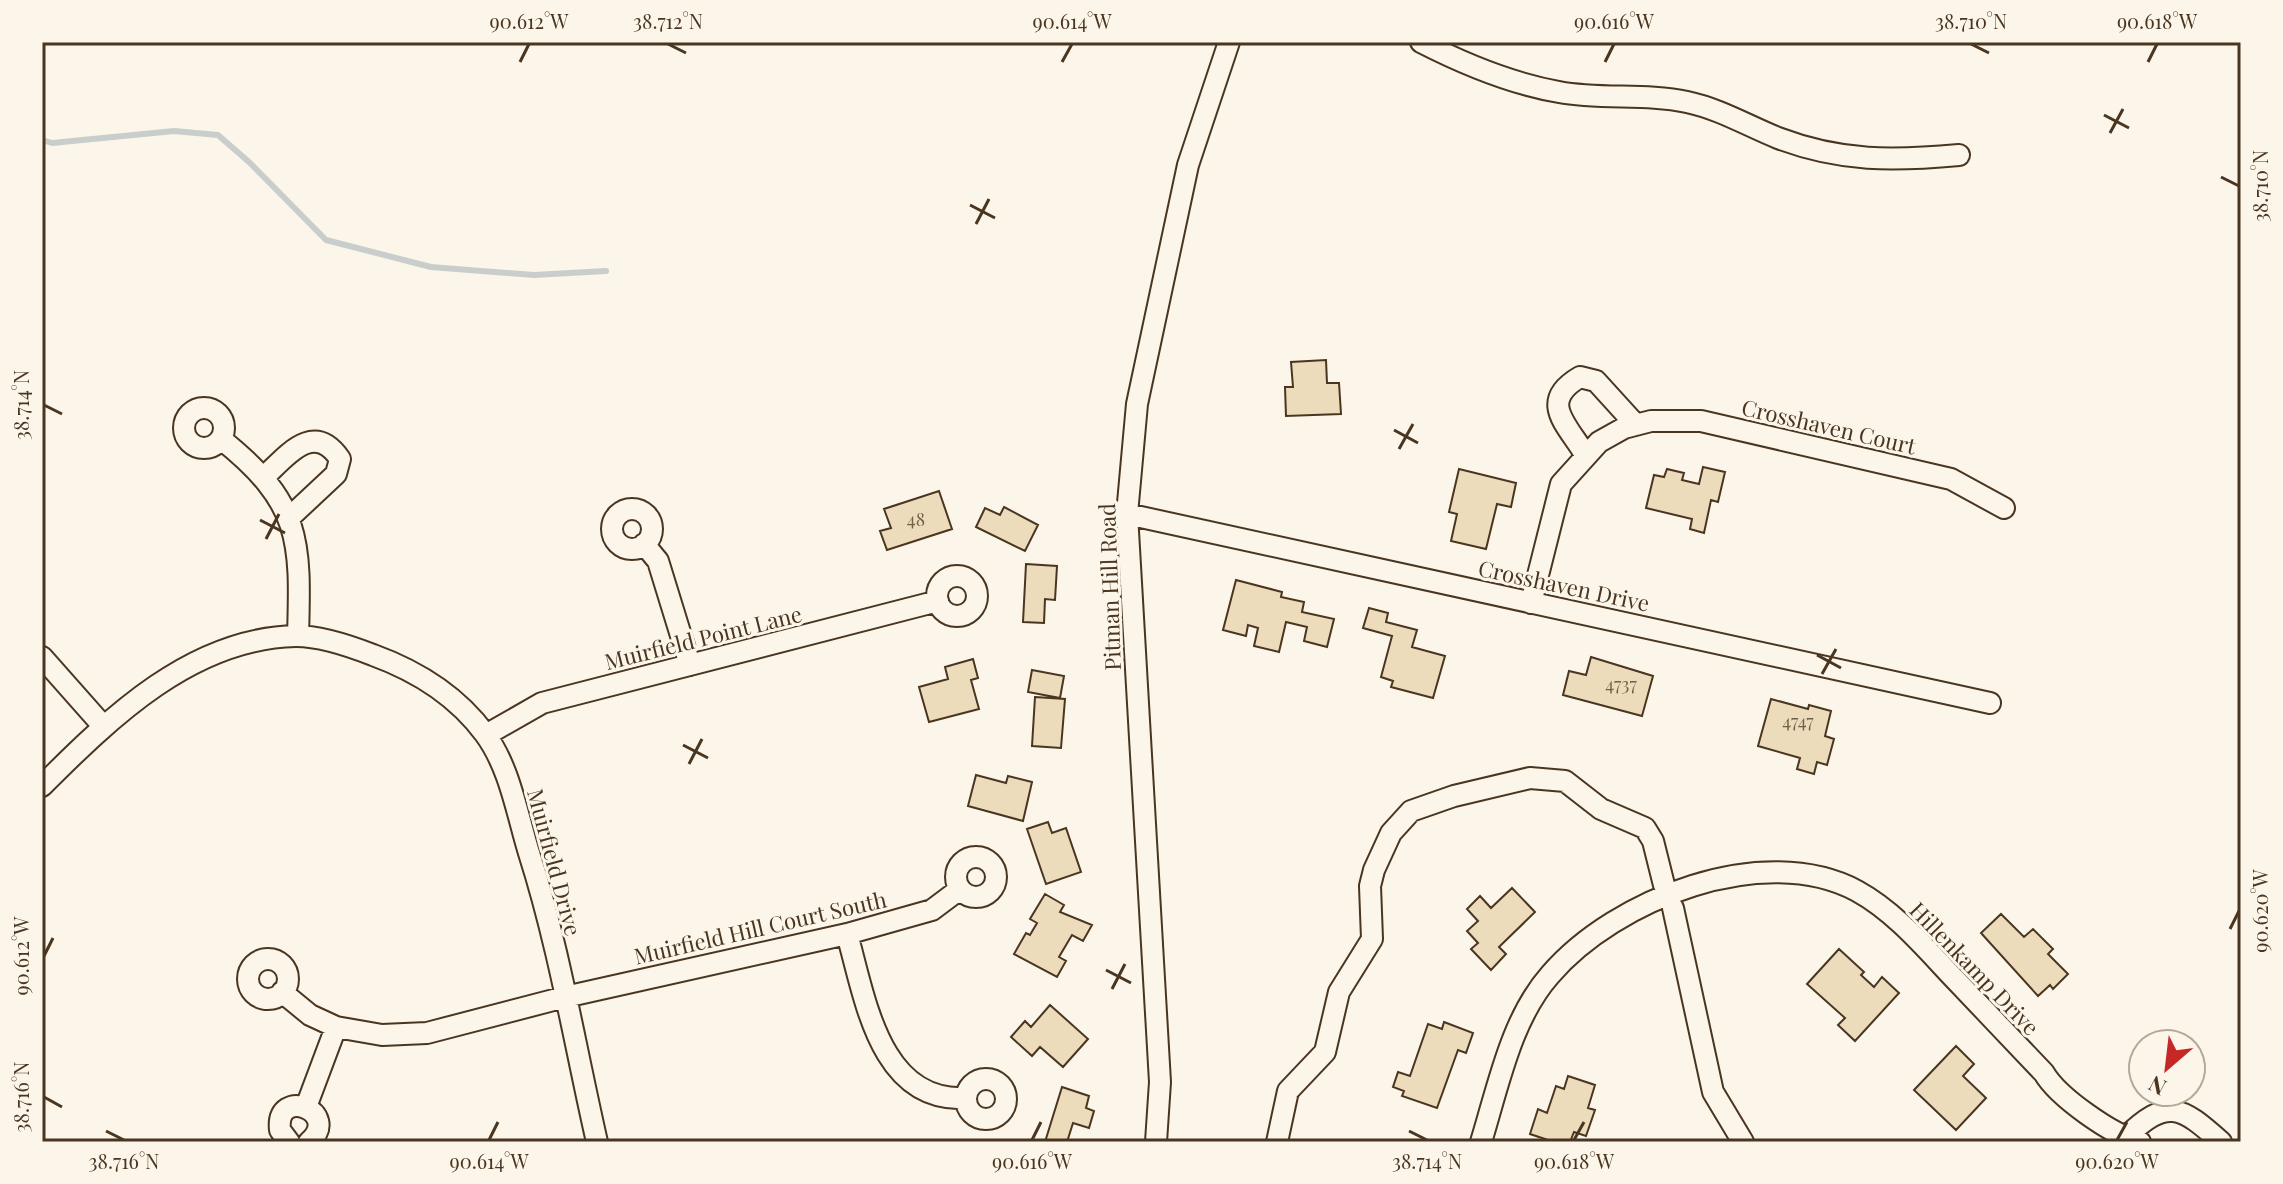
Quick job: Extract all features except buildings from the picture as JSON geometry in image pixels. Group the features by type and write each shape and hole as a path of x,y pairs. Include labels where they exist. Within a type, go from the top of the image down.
{"street":[{"name":"Pitman Hill Road","path":"1156,1142 1160,1082 1127,514 1137,404 1188,165 1229,42"},
{"path":"1421,42 1503,75 1559,92 1686,101 1730,115 1778,138 1836,155 1888,161 1959,155"},
{"path":"1586,456 1561,419 1556,403 1563,387 1580,377 1596,381 1636,425"},
{"name":"Crosshaven Court","path":"1531,603 1561,484 1599,442 1651,421 1701,421 1951,479 2004,508"},
{"path":"221,439 263,478 278,497 295,529 300,577 298,636"},
{"path":"263,478 297,447 314,440 328,445 340,459 336,474 289,518"},
{"name":"Crosshaven Drive","path":"1127,514 1990,703"},
{"path":"644,544 658,561 690,665"},
{"name":"Muirfield Point Lane","path":"486,735 542,703 938,601"},
{"name":"Muirfield Drive","path":"42,786 104,727 172,675 212,652 298,636 350,646 401,665 441,689 486,735 522,817 597,1142"},
{"path":"42,657 104,727"},
{"path":"1277,1142 1288,1091 1325,1052 1339,992 1372,939 1370,886 1374,870 1391,833 1411,811 1454,796 1530,778 1565,781 1601,809 1645,828 1653,841 1664,885"},
{"name":"Hillenkamp Drive","path":"1481,1142 1523,1016 1550,975 1606,925 1676,893 1741,873 1810,873 1858,892 1902,925 2044,1073 2052,1086 2132,1140 2143,1120 2165,1109 2184,1111 2221,1142"},
{"name":"Muirfield Hill Court South","path":"282,992 310,1015 336,1027 382,1035 427,1033 565,997 847,934 932,910 960,889"},
{"path":"1673,908 1713,1092 1743,1142"},
{"path":"847,934 871,1024 886,1055 916,1086 946,1099 966,1098"},
{"path":"306,1107 336,1027"},
{"path":"289,1142 280,1130 280,1118 289,1108 306,1107 313,1112 318,1124 315,1136 309,1142"}],"waterway":[{"path":"42,140 52,143 174,131 218,135 326,240 431,267 534,275 606,271"}]}
